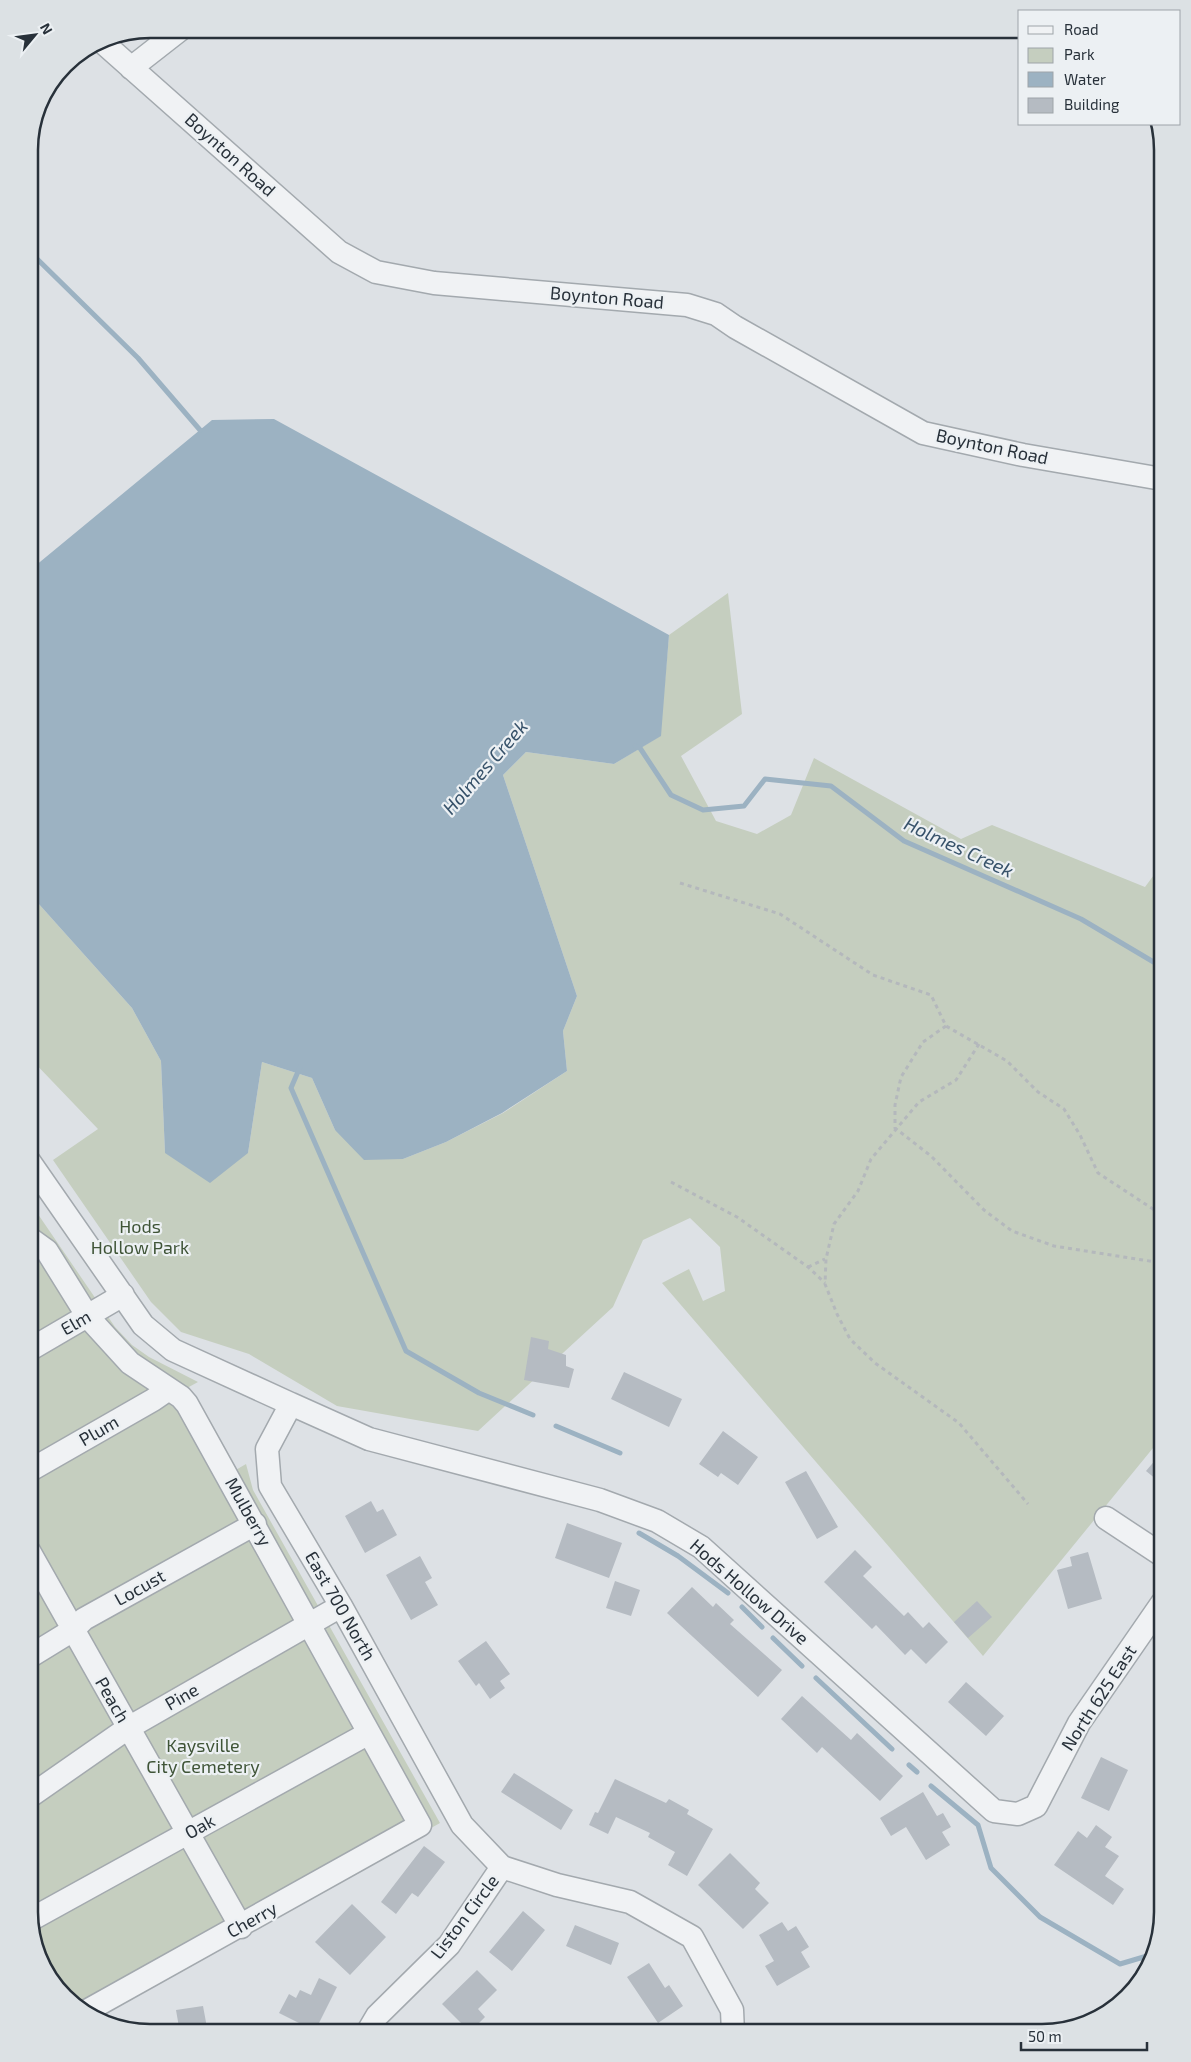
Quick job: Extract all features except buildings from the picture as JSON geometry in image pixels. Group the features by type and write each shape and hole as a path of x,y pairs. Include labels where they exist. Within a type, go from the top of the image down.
{"street":[{"path":"131,68 169,38"},
{"name":"Boynton Road","path":"106,46 339,252 376,272 434,283 687,305 716,314 923,433 1023,454 1154,478"},
{"path":"38,1174 143,1325 173,1350 291,1404"},
{"name":"Mulberry","path":"38,1244 47,1251 88,1316 130,1363 181,1397 187,1404 420,1825"},
{"name":"Elm","path":"38,1345 123,1295"},
{"name":"Plum","path":"38,1466 153,1400 168,1389"},
{"name":"East 700 North","path":"291,1404 267,1449 270,1486 340,1606 462,1825 502,1867 558,1885 630,1902 692,1937 732,2010 733,2024"},
{"name":"Hods Hollow Drive","path":"291,1404 369,1439 542,1483 600,1500 657,1521 701,1546 994,1811 1018,1814"},
{"path":"1106,1518 1154,1550"},
{"name":"Locust","path":"38,1651 73,1630 84,1619 255,1524"},
{"name":"Peach","path":"38,1569 240,1927"},
{"name":"Pine","path":"38,1791 128,1728 340,1606"},
{"name":"North 625 East","path":"1018,1814 1036,1806 1079,1723 1154,1615"},
{"name":"Oak","path":"38,1916 369,1733"},
{"name":"Cherry","path":"91,2008 420,1825"},
{"name":"Liston Circle","path":"373,2024 378,2016 449,1945 502,1867"}],"path":[{"path":"680,883 780,914 873,975 931,995 946,1026 1008,1061 1038,1092 1064,1109 1098,1173 1154,1210"},
{"path":"895,1128 895,1105 901,1077 922,1042 946,1026"},
{"path":"825,1284 826,1259 834,1224 858,1191 871,1159 895,1128 919,1102 956,1080 979,1044"},
{"path":"895,1128 931,1156 984,1210 1012,1231 1054,1246 1154,1262"},
{"path":"671,1182 737,1217 808,1267 825,1284 850,1339 875,1363 959,1422 1028,1504"},
{"path":"808,1267 826,1259"}],"green space":[{"name":"Hods Hollow Park","path":"728,593 742,714 681,756 716,821 757,834 791,815 814,758 961,839 992,825 1145,887 1154,875 1154,1447 983,1656 662,1283 689,1269 703,1301 725,1291 720,1247 690,1218 643,1240 613,1307 478,1431 337,1406 249,1354 181,1332 151,1302 53,1160 98,1129 38,1066 38,903 132,1008 161,1061 165,1153 248,1153 262,1062 312,1078 335,1130 403,1159 446,1142 503,1113 567,1071 563,1031 577,996 503,775 526,752 614,764 660,736 669,635"},
{"name":"Kaysville City Cemetery","path":"38,1214 115,1327 132,1345 149,1357 198,1382 187,1388 234,1471 246,1464 253,1490 440,1823 101,2014 76,1997 56,1975 43,1949 38,1920"}],"water":[{"path":"274,419 669,635 661,736 614,764 526,752 503,775 577,996 563,1031 567,1071 502,1113 446,1142 403,1159 364,1160 335,1130 312,1078 262,1062 248,1153 210,1183 165,1153 161,1061 132,1008 38,903 38,564 212,420"}],"waterway":[{"path":"38,260 138,358 200,430"},
{"name":"Holmes Creek","path":"635,746 640,748 671,795 703,810 744,806 765,779 831,786 904,841 1081,919 1154,962"},
{"path":"300,1067 291,1088 406,1351 479,1393 533,1415"},
{"path":"556,1426 620,1453"},
{"path":"639,1533 678,1556 728,1593"},
{"path":"742,1607 762,1627"},
{"path":"773,1638 802,1666"},
{"path":"816,1678 892,1749"},
{"path":"909,1765 917,1772"},
{"path":"931,1786 978,1825 991,1868 1040,1917 1120,1964 1145,1957"}]}
